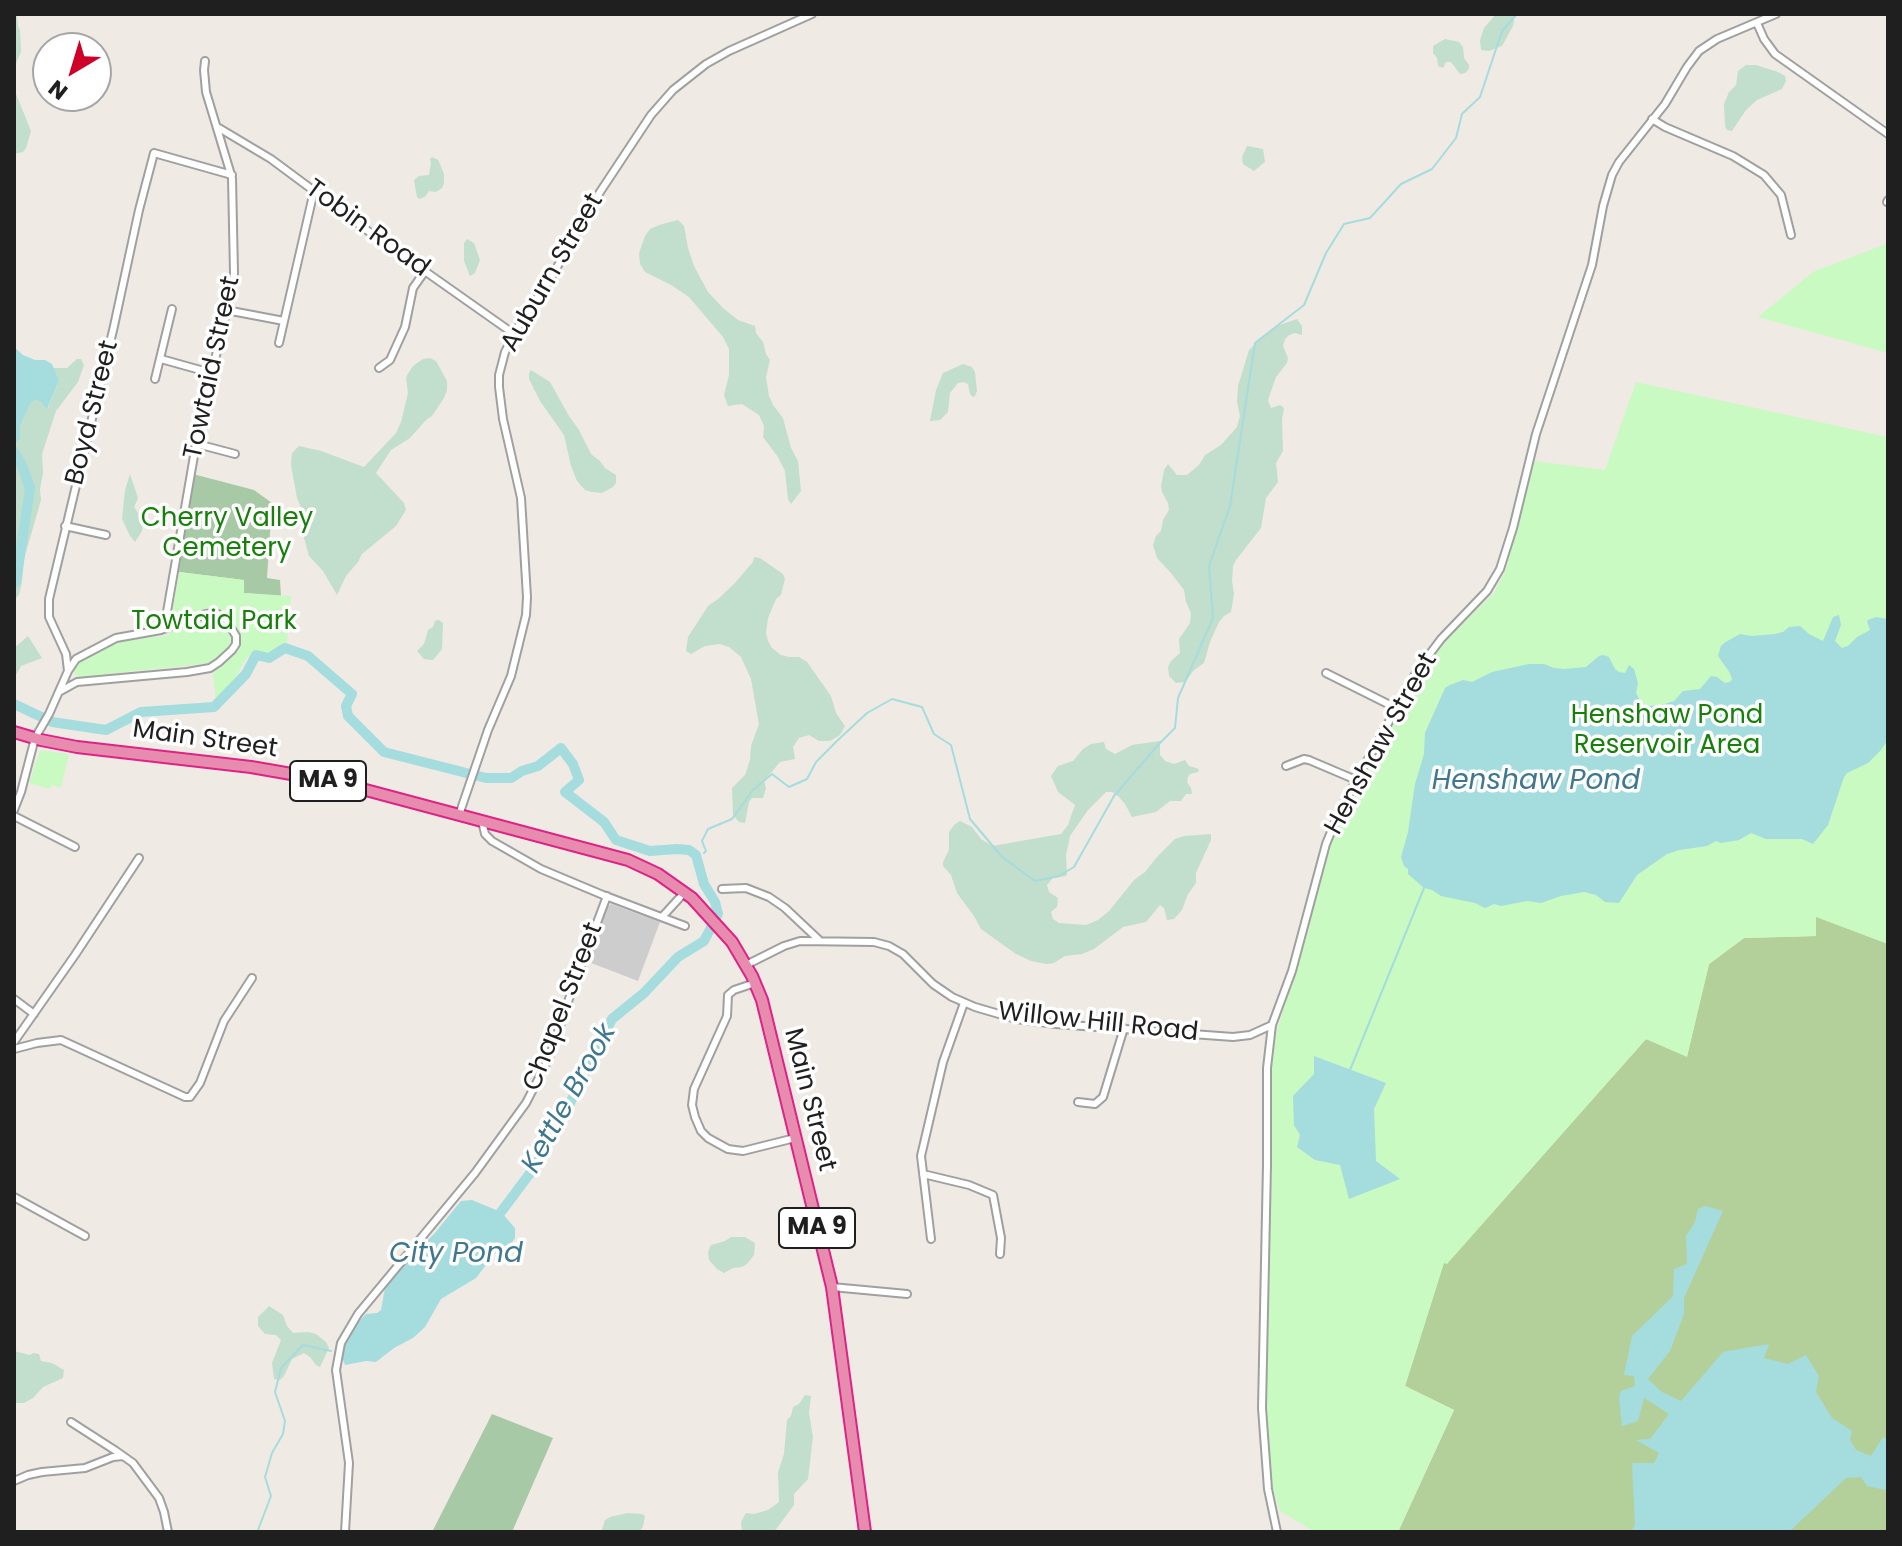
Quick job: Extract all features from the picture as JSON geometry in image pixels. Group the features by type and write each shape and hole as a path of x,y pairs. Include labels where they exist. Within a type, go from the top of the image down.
{"highway":[{"name":"Main Street","path":"14,732 77,747 224,763 362,789 628,860 685,892 732,942 762,1000 832,1287 865,1532"}],"street":[{"name":"Auburn Street","path":"459,815 488,730 511,676 526,615 521,498 503,419 499,375 505,352 596,198 651,115 673,90 729,51 812,14"},
{"name":"Henshaw Street","path":"1277,1532 1268,1489 1262,1408 1267,1068 1272,1025 1292,971 1326,844 1341,808 1417,671 1487,591 1500,569 1536,434 1592,265 1603,206 1619,162 1665,104 1699,51 1717,39 1776,14"},
{"path":"1757,23 1775,54 1888,134"},
{"name":"Towtaid Street","path":"164,629 196,447 233,283 232,175 206,92 205,61"},
{"path":"1652,119 1733,156 1764,175 1781,195 1791,235"},
{"name":"Tobin Road","path":"218,127 271,159 514,334"},
{"name":"Boyd Street","path":"68,671 66,654 50,621 48,609 154,153 232,175"},
{"path":"279,343 314,191"},
{"path":"379,368 390,360 405,327 413,288 425,271"},
{"path":"155,379 172,309"},
{"path":"226,310 284,321"},
{"path":"161,359 211,373"},
{"path":"196,447 201,445 235,454"},
{"path":"65,526 106,535"},
{"path":"59,692 72,683 82,681 205,669 219,662 236,644 236,636 225,618 216,613 206,614 148,634 111,640 75,660 35,738 14,813 75,847"},
{"path":"1326,673 1396,708"},
{"path":"1286,766 1309,760 1356,780"},
{"path":"482,821 485,834 492,841 541,869 685,926"},
{"path":"495,824 501,845"},
{"path":"14,1042 139,858"},
{"path":"722,889 739,887 761,893 780,904 819,940"},
{"path":"662,917 685,892"},
{"name":"Chapel Street","path":"345,1532 349,1463 336,1370 341,1343 365,1305 475,1173 526,1103 549,1058 607,896"},
{"path":"795,943 805,926"},
{"name":"Willow Hill Road","path":"746,965 795,943 869,941 889,946 907,957 939,989 964,1003 998,1015 1022,1020 1233,1037 1250,1035 1272,1025"},
{"path":"14,1049 53,1040 69,1042 190,1097 200,1083 224,1021 252,978"},
{"path":"755,983 728,995 727,1016 694,1089 692,1105 695,1117 708,1138 728,1149 743,1151 795,1138"},
{"path":"14,999 34,1014"},
{"path":"931,1239 921,1156 947,1048 964,1003"},
{"path":"1078,1102 1095,1104 1103,1097 1124,1028"},
{"path":"923,1174 969,1185 993,1195 1001,1238 1000,1254"},
{"path":"14,1197 85,1236"},
{"path":"832,1287 907,1294"},
{"path":"71,1422 126,1458 142,1475 159,1498 168,1532"},
{"path":"14,1481 42,1472 85,1468 117,1456 126,1458"}],"shaded area":[{"path":"611,904 660,922 638,981 586,961 607,907"}],"green space":[{"path":"14,14 17,15 20,30 21,52 14,68"},
{"path":"1496,14 1515,14 1513,26 1502,46 1489,51 1481,50 1484,28"},
{"path":"1445,39 1459,42 1463,47 1464,58 1469,65 1465,73 1460,74 1451,62 1446,62 1443,68 1438,66 1433,46"},
{"path":"1746,65 1778,72 1785,76 1786,81 1782,89 1757,100 1746,110 1732,131 1727,130 1724,104 1736,85 1738,71"},
{"path":"14,89 31,131 26,148 14,154"},
{"path":"1247,146 1263,149 1265,162 1254,171 1243,164 1242,157"},
{"path":"432,157 440,164 444,183 436,192 429,191 419,199 414,180 429,175"},
{"path":"678,220 684,226 694,266 708,292 738,320 755,326 763,342 770,360 766,377 769,396 783,418 798,461 801,491 791,504 785,471 763,437 764,426 759,415 742,404 728,406 724,395 729,375 729,349 723,337 689,297 645,272 640,264 639,253 650,229"},
{"path":"467,239 474,243 480,260 475,273 470,276 464,261 464,243"},
{"path":"1888,243 1888,353 1758,317 1813,272"},
{"path":"1297,319 1302,326 1302,335 1295,333 1285,339 1283,346 1287,363 1276,377 1268,400 1271,408 1280,405 1284,408 1283,451 1276,463 1278,482 1266,498 1261,528 1233,566 1231,612 1219,622 1204,663 1185,682 1176,683 1169,676 1168,667 1180,653 1179,639 1190,623 1191,613 1184,590 1157,558 1153,545 1169,510 1161,486 1164,470 1168,464 1177,475 1187,475 1237,427 1240,416 1238,386 1249,350 1277,326"},
{"path":"430,358 436,361 447,381 444,398 432,416 410,438 391,450 376,473 404,503 406,510 396,526 362,554 337,595 323,571 309,556 303,534 303,512 291,465 292,453 299,446 364,467 396,433 408,393 406,377 413,366"},
{"path":"81,359 84,365 78,382 56,411 42,454 41,500 24,559 19,595 14,600 14,445 20,439 20,426 31,401 41,402 48,408 59,381 53,368 67,368"},
{"path":"963,364 972,367 975,372 975,396 970,394 968,384 958,383 950,393 948,412 940,420 930,421 943,373"},
{"path":"531,370 550,382 591,454 616,475 613,487 602,493 592,492 585,490 577,481 564,435 540,401 529,379"},
{"name":"Henshaw Pond Reservoir Area","path":"1636,382 1888,437 1888,944 1816,917 1816,936 1744,938 1709,964 1687,1057 1646,1039 1447,1264 1444,1263 1405,1386 1454,1410 1398,1532 1315,1532 1280,1511 1272,1486 1265,1428 1267,1271 1272,1179 1270,1101 1277,1030 1308,930 1328,851 1347,808 1418,679 1446,639 1494,593 1507,567 1534,461 1605,470"},
{"path":"130,474 138,498 134,507 143,520 142,531 135,542 122,519"},
{"name":"Cherry Valley Cemetery","path":"193,474 254,490 272,503 267,578 280,580 281,596 244,593 243,580 179,572"},
{"path":"754,557 783,574 785,579 781,595 768,618 768,641 781,655 799,657 807,662 831,696 836,713 845,726 840,735 830,741 819,741 809,735 799,738 793,747 795,759 780,762 764,781 766,788 763,798 752,798 749,802 745,823 739,822 733,815 732,788 745,775 759,724 751,679 741,657 729,647 720,644 705,646 691,654 686,651 688,637 708,606 734,584"},
{"name":"Towtaid Park","path":"179,572 244,580 244,593 291,596 287,643 270,652 247,657 228,690 216,701 212,663 78,677 74,668 80,661 120,639 169,635"},
{"path":"439,620 443,623 442,649 433,660 424,659 417,651 424,644 428,630"},
{"path":"28,636 42,658 21,666 14,684 14,648"},
{"path":"1160,741 1160,755 1165,761 1174,764 1185,760 1189,766 1199,769 1188,777 1192,794 1186,794 1181,801 1170,801 1156,812 1132,817 1118,796 1106,792 1088,810 1070,836 1066,876 1053,878 1047,885 1049,892 1058,898 1057,907 1051,912 1053,919 1059,923 1086,925 1109,911 1134,880 1175,839 1211,834 1196,873 1196,883 1174,919 1167,920 1160,905 1146,922 1123,927 1094,949 1047,964 1016,954 981,929 943,866 949,850 949,832 954,825 960,821 972,827 981,839 992,846 1061,834 1075,805 1058,792 1051,776 1058,766 1073,761 1091,744 1104,742 1106,749 1115,754 1132,745"},
{"path":"40,750 69,754 61,788 51,785 50,789 29,783"},
{"path":"1816,916 1888,944 1888,1532 1398,1532 1454,1410 1405,1386 1444,1262 1447,1263 1646,1039 1687,1056 1709,964 1744,938 1815,936"},
{"path":"731,1237 745,1237 755,1243 754,1255 742,1267 724,1273 709,1260 708,1252 711,1245"},
{"path":"269,1306 283,1315 293,1333 316,1334 326,1342 329,1348 320,1367 304,1353 292,1359 280,1380 274,1379 272,1363 281,1340 276,1335 265,1334 258,1326 258,1317"},
{"path":"14,1351 39,1354 41,1361 64,1370 63,1378 43,1387 24,1403 14,1403"},
{"path":"805,1395 811,1396 809,1413 813,1437 808,1479 794,1494 794,1505 774,1532 742,1532 741,1522 746,1513 768,1510 779,1502 778,1472 784,1454 787,1420 793,1407"},
{"path":"492,1414 553,1438 512,1532 432,1532"},
{"path":"628,1513 645,1516 640,1532 601,1532 605,1520"}],"water":[{"path":"14,347 23,355 52,364 59,381 47,409 41,402 31,402 20,426 20,439 14,445"},
{"name":"Henshaw Pond","path":"1839,615 1841,625 1835,641 1842,648 1870,630 1868,620 1876,617 1887,619 1887,741 1868,763 1844,777 1828,825 1813,844 1802,839 1766,839 1751,833 1739,840 1716,841 1707,846 1679,850 1667,854 1637,875 1619,903 1605,902 1596,895 1584,892 1541,903 1527,901 1501,906 1494,904 1485,908 1441,896 1424,888 1408,874 1401,857 1424,754 1425,733 1445,688 1463,680 1472,682 1492,672 1529,664 1564,669 1586,667 1603,655 1609,657 1619,672 1625,673 1629,665 1634,669 1638,683 1636,693 1642,704 1661,705 1674,701 1683,691 1700,689 1711,676 1725,683 1730,682 1730,673 1718,656 1724,643 1740,634 1775,634 1789,627 1800,626 1823,641 1833,617"},
{"path":"1314,1056 1386,1083 1374,1109 1376,1161 1400,1179 1349,1199 1340,1165 1315,1160 1297,1147 1300,1135 1294,1125 1293,1096 1314,1074"},
{"name":"City Pond","path":"472,1200 501,1212 515,1228 515,1238 511,1244 499,1248 476,1278 441,1299 425,1327 413,1338 376,1362 345,1365 341,1354 345,1343 366,1314 381,1310 385,1288 398,1269 434,1234 461,1201"},
{"path":"1705,1206 1723,1211 1684,1298 1684,1314 1670,1351 1648,1379 1662,1392 1681,1401 1723,1352 1769,1344 1764,1358 1788,1364 1806,1355 1819,1376 1816,1392 1832,1418 1852,1431 1850,1440 1856,1450 1871,1456 1883,1437 1888,1440 1888,1489 1867,1486 1861,1477 1846,1478 1789,1532 1631,1532 1635,1525 1632,1463 1654,1463 1659,1453 1636,1440 1650,1439 1669,1414 1644,1398 1638,1421 1622,1426 1619,1397 1621,1391 1635,1386 1634,1376 1624,1375 1632,1336 1673,1296 1674,1269 1687,1264 1686,1236 1695,1222 1698,1209"}],"waterway":[{"path":"704,853 702,841 708,829 732,819 753,790 772,774 789,787 807,779 816,762 838,740 867,713 892,699 922,707 934,734 951,745 970,819 1002,857 1035,881 1059,876 1074,867 1114,796 1175,728 1178,698 1213,618 1209,566 1230,506 1255,343 1304,305 1326,253 1344,224 1370,218 1401,184 1432,169 1456,138 1462,114 1480,97 1502,31 1517,14"},
{"name":"Kettle Brook","path":"14,452 30,488 14,583"},
{"name":"Kettle Brook","path":"14,704 52,722 106,730 141,712 214,707 246,674 256,655 269,658 285,648 308,656 352,694 346,706 348,716 384,752 486,778 511,778 538,766 561,748 573,764 579,780 565,792 604,822 616,840 650,851 689,850 696,855 704,884 718,914 704,941 678,957 644,993 612,1019 534,1168 501,1212"},
{"path":"1350,1070 1424,888"},
{"name":"Kettle Brook","path":"260,1532 258,1530 271,1496 265,1477 272,1453 283,1434 285,1421 275,1392 281,1368 303,1345 331,1351"}]}
